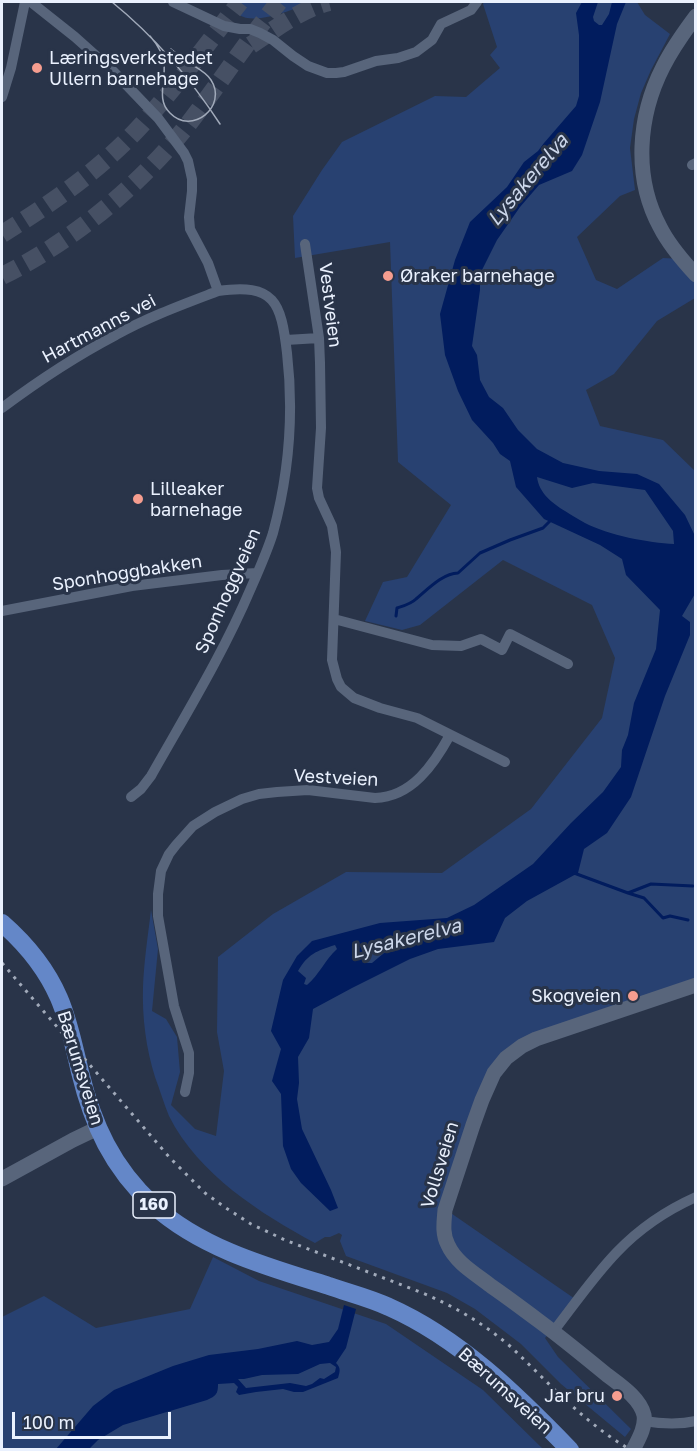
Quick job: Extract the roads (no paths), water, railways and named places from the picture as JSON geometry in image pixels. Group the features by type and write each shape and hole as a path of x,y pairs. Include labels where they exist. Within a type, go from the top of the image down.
{"main road":[{"path":"696,16 672,50 658,76 649,102 643,129 642,173 647,197 660,228 672,247 696,275"},
{"name":"Bærumsveien","path":"2,922 29,950 58,997 71,1035 90,1109 98,1128 108,1149 125,1174 146,1197 166,1215 208,1242 291,1275 375,1301 422,1324 478,1363 570,1449"},
{"name":"Vollsveien","path":"644,1421 639,1405 629,1393 463,1264 451,1250 445,1236 445,1210 482,1100 494,1073 506,1058 536,1039 696,985"},
{"path":"2,1179 98,1128"},
{"path":"636,1444 644,1421"}],"street":[{"path":"2,97 6,71 25,2"},
{"path":"31,2 113,71 158,117 184,153 192,179 190,229 208,263 218,291"},
{"path":"173,2 224,26 250,29 260,33 273,40 299,61 327,73 344,72 376,61 398,58 416,52 432,40 441,24 471,10 477,2"},
{"name":"Vestveien","path":"305,244 319,338 322,400 317,488 334,536 336,567 332,660 334,671 341,687 354,698 417,718 505,762"},
{"name":"Sponhoggveien","path":"131,797 151,776 238,617 272,534 285,476 289,449 291,401 286,340 280,312 276,304 265,294 238,288 218,291"},
{"name":"Hartmanns vei","path":"2,408 42,379 117,334 156,315 218,291"},
{"path":"286,340 319,338"},
{"name":"Sponhoggbakken","path":"2,610 132,586 257,573"},
{"path":"334,619 432,645 461,646 481,639 502,650 510,634 568,664"},
{"name":"Vestveien","path":"185,1092 189,1072 189,1053 174,1006 158,916 161,871 164,862 176,845 193,826 205,818 242,799 259,794 308,790 384,798 398,794 432,765 450,735"},
{"path":"553,1332 617,1252 649,1225 696,1197"},
{"path":"644,1421 668,1424 696,1420"}],"water":[{"name":"Lysakerelva","path":"582,2 598,2 593,17 594,21 602,25 609,14 612,2 626,2 617,24 600,102 582,155 572,171 539,185 497,240 480,274 472,346 477,355 480,380 489,397 503,408 518,430 537,449 563,463 599,471 637,474 659,484 685,515 695,536 696,592 682,616 690,622 690,635 665,696 631,797 607,833 584,849 578,873 527,901 505,918 494,942 438,949 410,959 313,1009 309,1038 298,1057 297,1099 302,1129 338,1208 330,1211 301,1183 291,1169 283,1146 281,1094 272,1081 281,1049 271,1031 283,980 297,956 312,941 380,923 447,918 474,905 533,864 603,792 621,767 622,750 628,735 634,703 656,649 660,610 626,575 622,559 600,545 544,519 516,487 510,461 500,454 472,420 458,391 445,355 440,314 455,260 470,222 507,187 524,162 538,151 576,106 579,96 579,35 576,13","holes":["537,477 572,488 593,483 645,490 673,531 674,544 629,538 585,523 551,501 540,488","393,944 391,951 384,953 372,963 366,963 367,953 378,945","335,945 337,949 311,981 307,985 304,984 306,978 298,971 305,961 318,951"]},
{"path":"344,1305 356,1309 346,1348 336,1363 340,1370 338,1378 303,1392 283,1389 239,1395 236,1392 238,1387 234,1383 218,1384 217,1392 210,1399 123,1425 98,1440 89,1449 56,1449 93,1406 114,1390 173,1366 209,1355 297,1341 312,1345 329,1342 338,1329","holes":["330,1363 336,1367 335,1372 324,1379 320,1378 306,1386 290,1383 246,1388 238,1379 262,1375 298,1374 320,1364"]}],"waterway":[{"path":"396,616 397,608 412,602 441,579 458,573 480,553 543,528 550,521"},
{"path":"574,873 628,893 651,884 693,886"},
{"path":"628,893 644,898 663,918 670,916 688,920"}],"tunnel":[{"path":"2,234 70,188 118,149 161,102 240,2"},
{"path":"2,276 78,230 147,171 186,127 279,2"},
{"path":"251,45 298,14 329,2"}],"tram line":[{"path":"112,2 143,29 171,59 197,90 220,124"},
{"path":"150,36 163,60 162,96 166,108 179,119 197,120 211,108 215,99 215,90 207,75 171,49"}],"railway":[{"path":"2,963 170,1158 205,1193 251,1224 285,1240 420,1292 468,1316 511,1347 582,1415 631,1450"}],"place":[{"name":"Læringsverkstedet Ullern barnehage","path":"37,68"},
{"name":"Øraker barnehage","path":"388,276"},
{"name":"Lilleaker barnehage","path":"138,499"},
{"name":"Skogveien","path":"633,996"},
{"name":"Jar bru","path":"617,1396"}]}
